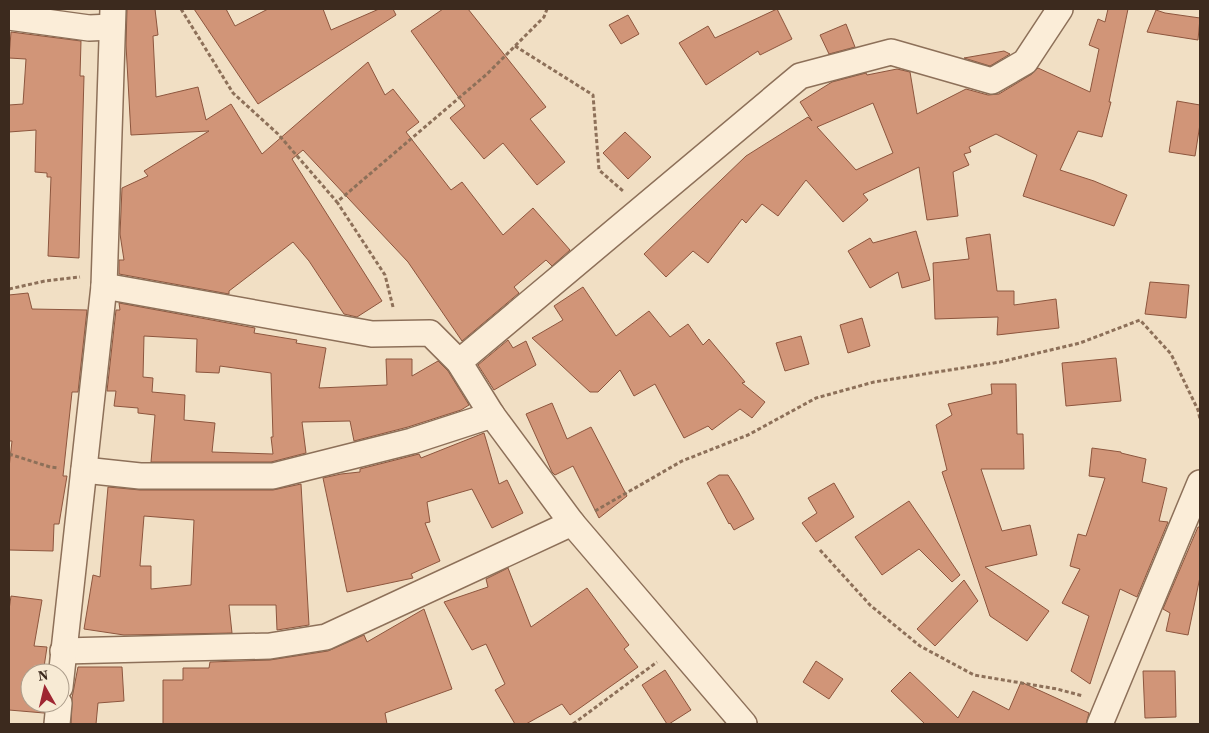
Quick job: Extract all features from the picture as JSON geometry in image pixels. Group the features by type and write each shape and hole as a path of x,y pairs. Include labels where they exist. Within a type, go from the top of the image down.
{"street":[{"path":"459,362 800,76 891,52 992,81 1025,62 1060,9"},
{"path":"9,17 89,28 113,18 104,282 62,663"},
{"path":"104,282 372,334 430,333 459,362 492,415 572,524 744,724"},
{"path":"84,470 140,476 273,476 412,441 492,415"},
{"path":"1104,713 1200,483"},
{"path":"63,651 270,646 326,637 572,524"}],"path":[{"path":"181,9 233,93 278,134 337,202 385,275 394,310 372,334"},
{"path":"337,202 487,74 544,17 547,9"},
{"path":"515,46 593,95 600,170 642,208"},
{"path":"9,289 46,281 91,276 104,282"},
{"path":"572,524 682,461 748,435 816,398 874,382 1009,360 1080,343 1140,320 1171,354 1198,410 1200,419"},
{"path":"9,454 50,467 84,470"},
{"path":"820,550 870,605 920,646 974,675 1057,689 1104,713"},
{"path":"573,724 678,647"}],"building":[{"path":"127,9 155,9 158,35 153,36 156,97 198,87 206,120 231,104 262,154 368,62 385,95 393,89 419,122 406,132 451,190 462,182 503,235 533,208 570,250 552,266 546,260 514,287 519,293 462,341 408,262 303,150 292,159 382,301 357,317 344,314 309,261 293,242 229,291 229,294 119,274 119,260 124,260 120,234 122,188 148,176 144,171 209,131 131,135 126,45"},
{"path":"194,9 226,9 235,26 268,9 323,9 331,30 379,9 393,9 396,15 258,104"},
{"path":"443,9 468,9 546,107 530,119 565,162 537,185 503,143 484,159 450,118 465,106 411,31"},
{"path":"777,9 792,39 760,55 758,51 706,85 679,43 708,26 715,38"},
{"path":"1108,9 1128,9 1109,102 1111,102 1102,137 1078,131 1060,170 1094,181 1127,195 1114,226 1023,196 1037,155 996,134 969,147 971,152 964,154 969,165 953,172 958,216 927,220 919,167 863,194 868,200 843,222 806,180 778,216 762,204 746,223 742,219 708,263 693,251 666,277 644,254 746,156 808,117 812,121 800,102 832,82 866,73 867,75 897,69 910,72 917,114 966,89 988,95 999,94 1032,74 1038,68 1090,92 1099,49 1089,45 1098,19 1105,22","holes":["873,103 893,153 856,170 817,127"]},
{"path":"1156,10 1200,18 1198,40 1147,32"},
{"path":"628,15 639,34 621,44 609,25"},
{"path":"846,24 855,47 829,54 820,35"},
{"path":"11,32 81,41 80,76 84,76 79,258 48,256 51,177 47,177 47,173 35,172 36,130 9,132 9,105 23,104 26,59 9,58"},
{"path":"1004,51 1010,54 990,66 964,58"},
{"path":"1177,101 1200,105 1200,124 1195,156 1169,152"},
{"path":"625,132 651,157 628,179 603,153"},
{"path":"916,231 930,280 902,288 898,272 870,288 848,251 870,238 873,243"},
{"path":"990,234 997,291 1014,291 1014,305 1056,299 1059,328 997,335 998,317 935,319 933,263 969,259 966,238"},
{"path":"1150,282 1189,285 1186,318 1145,314"},
{"path":"583,287 616,336 649,311 670,337 688,324 703,345 709,339 745,382 742,383 765,402 752,418 740,409 712,430 708,426 684,438 655,384 634,396 620,370 598,392 590,392 532,338 563,320 554,306"},
{"path":"28,293 32,309 87,310 78,392 72,392 63,476 67,476 59,524 54,524 53,551 9,550 9,468 12,441 9,441 9,295"},
{"path":"119,303 255,328 254,333 297,340 296,343 326,348 319,388 387,385 386,359 412,359 412,376 438,361 448,371 469,405 461,410 408,427 354,441 350,421 302,422 306,453 271,462 151,462 155,415 138,413 138,408 114,406 116,391 107,391 116,310 120,310","holes":["144,336 197,339 196,372 219,373 220,366 271,373 273,437 271,437 273,454 212,452 215,423 184,420 185,395 152,392 153,378 143,377"]},
{"path":"862,318 870,346 848,353 840,325"},
{"path":"801,336 809,364 785,371 776,343"},
{"path":"508,340 513,348 526,341 536,365 494,390 478,365"},
{"path":"1116,358 1121,401 1066,406 1062,363"},
{"path":"991,384 1016,384 1017,434 1023,434 1024,469 981,469 1002,531 1030,525 1037,555 985,567 1049,611 1027,641 990,616 942,472 947,470 936,425 952,415 948,404 992,394"},
{"path":"552,403 567,439 591,427 627,496 599,518 573,466 555,475 552,472 526,414"},
{"path":"484,433 499,484 507,480 523,513 492,528 472,489 427,502 430,522 425,523 440,561 411,574 413,578 347,592 323,478 360,472 360,469 419,454 421,458"},
{"path":"1092,448 1121,452 1146,459 1142,482 1167,488 1159,521 1168,522 1137,597 1120,589 1090,684 1071,671 1089,616 1062,603 1080,569 1070,566 1078,534 1086,536 1105,478 1089,476"},
{"path":"719,475 728,475 754,519 734,530 707,483"},
{"path":"834,483 854,517 816,542 802,523 817,513 808,498"},
{"path":"301,484 309,625 277,630 276,605 229,605 232,633 124,635 84,629 93,575 100,577 108,487 140,490 273,490","holes":["144,516 194,520 191,585 151,589 151,566 140,566"]},
{"path":"909,501 960,575 952,582 919,549 882,575 855,537"},
{"path":"1198,527 1200,527 1200,577 1188,635 1166,631 1170,613 1163,609"},
{"path":"508,568 531,627 587,588 629,645 624,649 638,667 570,715 562,704 526,724 515,724 495,690 505,684 486,644 472,650 444,602 488,587 486,579"},
{"path":"964,580 978,601 935,646 917,629"},
{"path":"11,596 42,600 34,646 47,647 45,663 20,663 20,711 9,710 9,610"},
{"path":"424,609 452,689 385,713 387,724 163,724 163,680 183,680 183,668 209,668 210,662 270,660 328,651 364,635 367,642"},
{"path":"816,661 843,679 829,699 803,682"},
{"path":"78,667 122,667 124,701 98,703 96,724 71,724 72,698"},
{"path":"665,670 691,710 669,724 667,724 642,685"},
{"path":"1143,671 1175,671 1176,717 1145,718"},
{"path":"910,672 958,718 973,691 1009,710 1021,682 1089,713 1086,724 925,724 891,691"}]}
